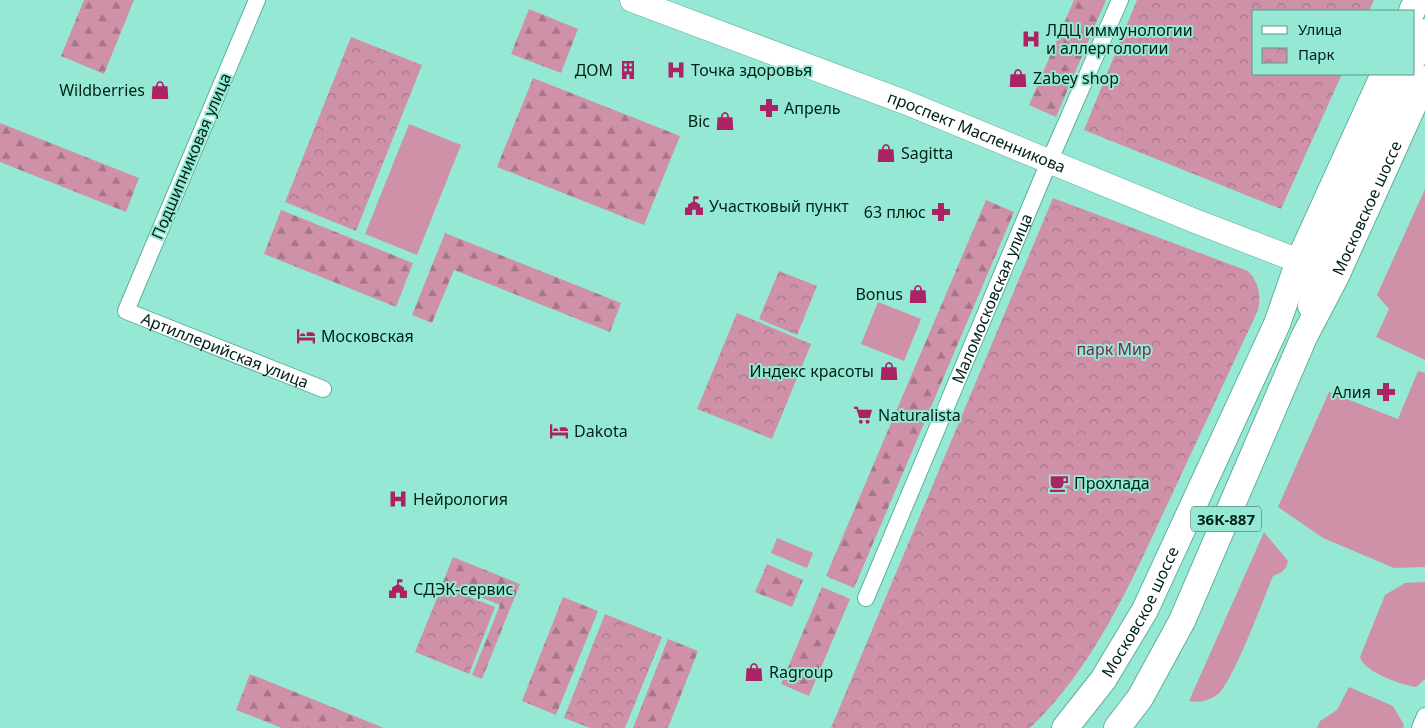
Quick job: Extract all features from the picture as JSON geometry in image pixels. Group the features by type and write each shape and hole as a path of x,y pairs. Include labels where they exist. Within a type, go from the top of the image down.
{"main road":[{"name":"проспект Масленникова","path":"632,0 907,103 1195,222 1318,268"},
{"path":"1415,55 1425,32"},
{"name":"Московское шоссе","path":"1117,728 1140,698 1182,621 1304,337 1318,268 1384,75"},
{"name":"Московское шоссе","path":"1318,268 1406,75"},
{"name":"Московское шоссе","path":"1065,728 1103,680 1145,610 1277,324 1318,268 1425,79"}],"street":[{"name":"Подшипниковая улица","path":"126,311 257,0"},
{"name":"Маломосковская улица","path":"866,598 1049,162 1120,0"},
{"name":"Артиллерийская улица","path":"126,311 323,389"},
{"path":"1420,728 1425,716"}],"green space":[{"path":"84,0 134,0 104,74 61,56"},
{"path":"1074,0 1106,0 1056,117 1029,105"},
{"path":"1137,0 1374,0 1369,10 1252,10 1252,75 1342,75 1281,209 1084,130"},
{"path":"529,9 578,29 561,73 511,54"},
{"path":"351,37 422,65 356,231 285,202"},
{"path":"533,78 680,136 644,225 497,167"},
{"path":"0,123 139,178 126,212 0,162"},
{"path":"409,124 461,145 417,255 365,234"},
{"path":"1425,189 1425,360 1376,337 1389,309 1377,295"},
{"name":"парк Мир","path":"1053,198 1248,271 1255,280 1258,289 1258,310 1140,563 1110,622 1074,678 1030,728 831,728"},
{"path":"986,200 1014,212 854,588 826,576"},
{"path":"281,210 413,263 396,307 264,254"},
{"path":"445,233 621,303 610,332 454,270 432,323 412,315"},
{"path":"779,271 817,286 797,335 759,319"},
{"path":"878,302 921,319 904,361 861,344"},
{"path":"737,313 811,344 772,439 697,409"},
{"path":"1418,371 1425,373 1425,567 1394,568 1323,538 1278,507 1329,392 1398,419"},
{"path":"1264,532 1288,561 1286,567 1273,576 1239,658 1224,687 1218,694 1208,700 1200,702 1189,701"},
{"path":"777,538 813,553 807,568 771,553"},
{"path":"453,557 520,584 482,679 472,675 500,605 443,582"},
{"path":"767,564 803,580 792,607 755,592"},
{"path":"1425,582 1425,679 1416,687 1401,684 1376,673 1363,663 1360,657 1385,595 1405,583"},
{"path":"442,586 495,607 469,674 415,652"},
{"path":"822,587 850,599 809,696 781,684"},
{"path":"563,597 598,611 556,715 522,701"},
{"path":"605,614 662,637 625,728 590,728 564,718"},
{"path":"668,639 698,651 668,728 633,728"},
{"path":"250,674 384,728 282,728 236,710"},
{"path":"1349,687 1393,706 1404,725 1403,728 1317,728 1320,721 1337,710"}],"place":[{"name":"ЛДЦ иммунологии и аллергологии","path":"1031,39"},
{"name":"ДОМ","path":"628,70"},
{"name":"Точка здоровья","path":"676,70"},
{"name":"Zabey shop","path":"1018,78"},
{"name":"Wildberries","path":"160,90"},
{"name":"Апрель","path":"769,108"},
{"name":"Bic","path":"725,121"},
{"name":"Sagitta","path":"886,153"},
{"name":"Участковый пункт","path":"694,206"},
{"name":"63 плюс","path":"941,212"},
{"name":"Bonus","path":"918,294"},
{"name":"Московская","path":"306,336"},
{"name":"Индекс красоты","path":"889,371"},
{"name":"Алия","path":"1386,392"},
{"name":"Naturalista","path":"863,415"},
{"name":"Dakota","path":"559,431"},
{"name":"Прохлада","path":"1059,483"},
{"name":"Нейрология","path":"398,499"},
{"name":"СДЭК-сервис","path":"398,589"},
{"name":"Ragroup","path":"754,672"}]}
